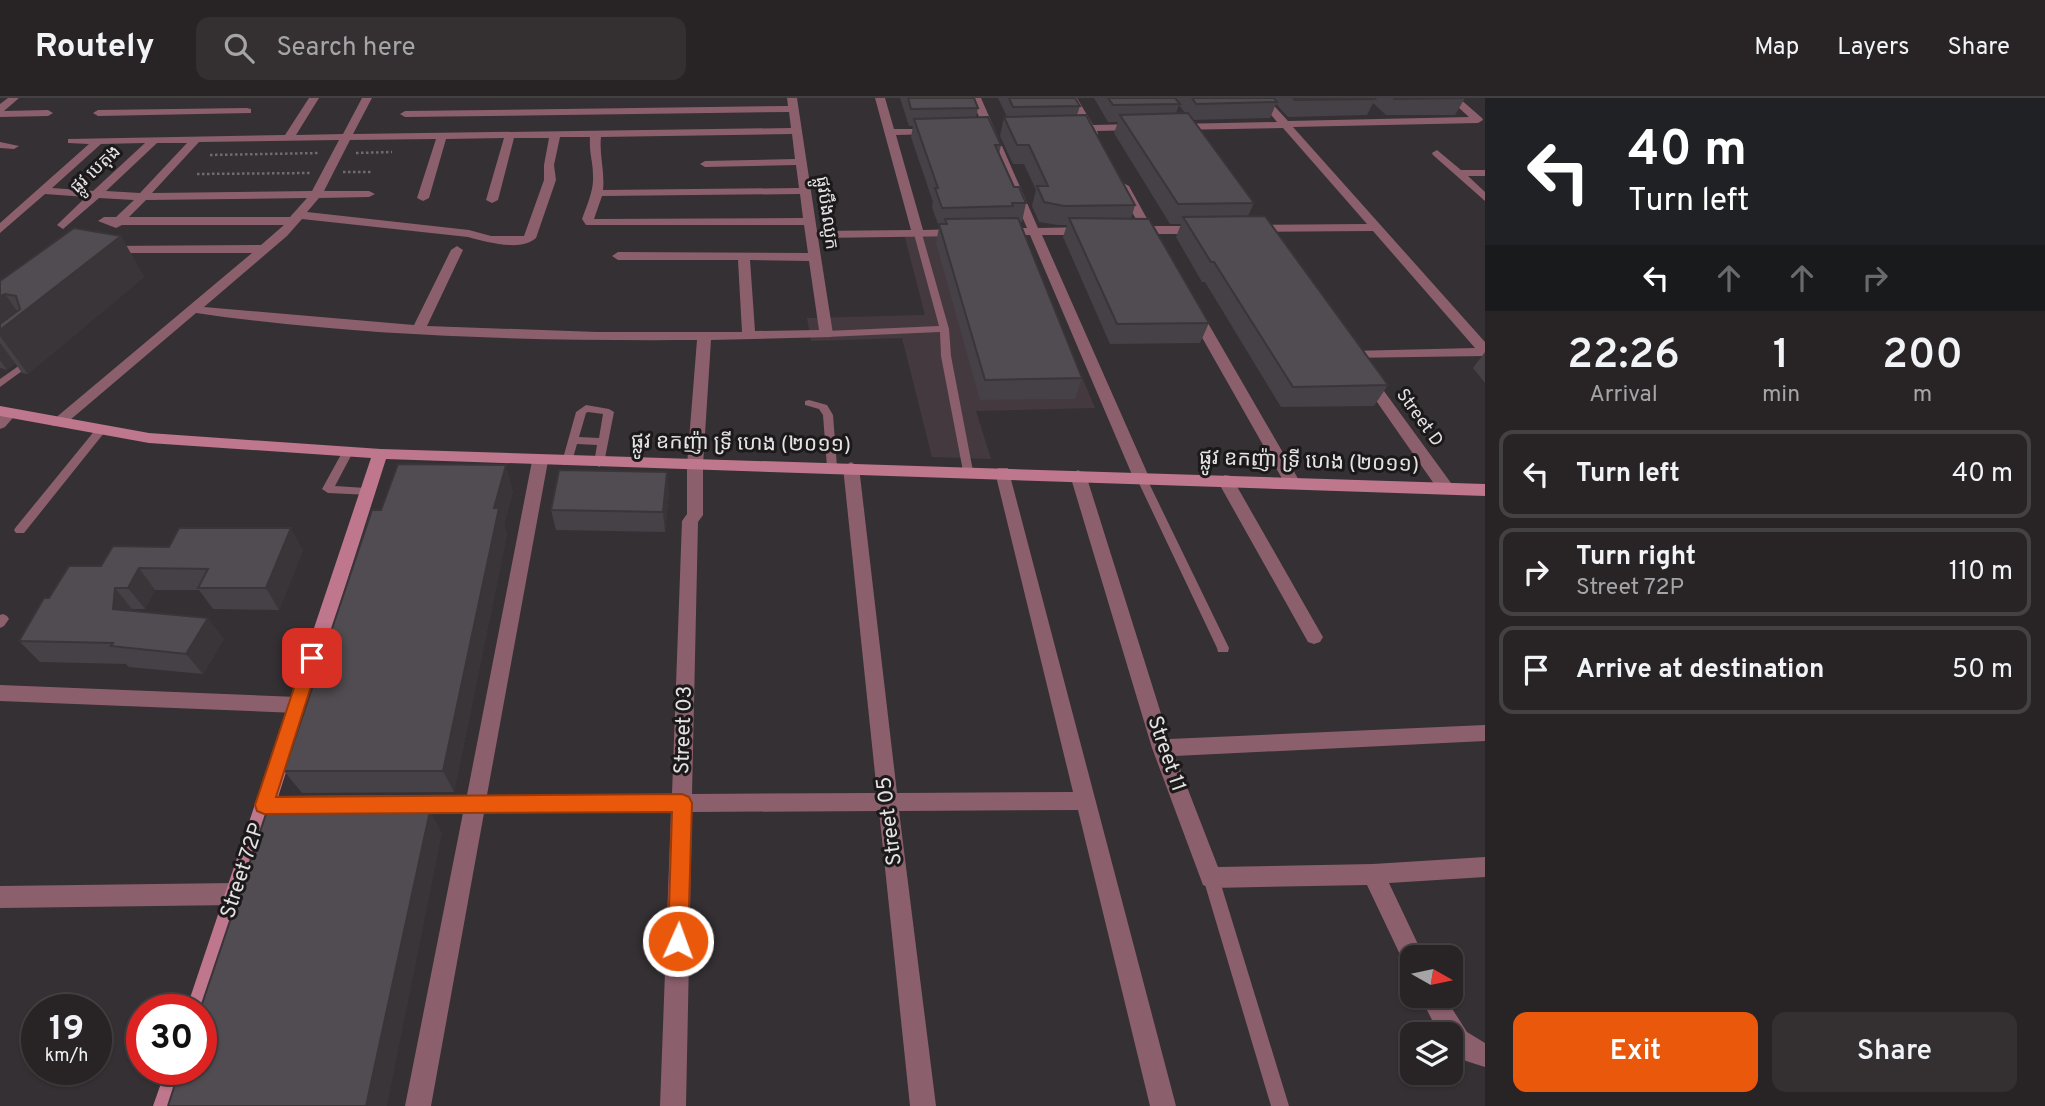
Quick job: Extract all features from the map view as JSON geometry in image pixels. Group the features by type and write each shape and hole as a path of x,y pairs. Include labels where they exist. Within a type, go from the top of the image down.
{"main road":[{"name":"ផ្លូវ ឧកញ៉ា ទ្រី ហេង (២០១១)","path":"3,416 149,438 381,454 599,463 851,467 1485,490"},
{"name":"Street 72P","path":"203,994 366,492 381,454"},
{"path":"166,1106 173,1085"}],"street":[{"path":"0,112 15,98"},
{"path":"72,141 195,140 238,125 255,98"},
{"path":"288,139 314,98"},
{"path":"58,423 297,218 316,195 366,98"},
{"path":"396,136 412,98"},
{"path":"484,135 496,98"},
{"path":"573,134 578,98"},
{"path":"880,98 918,234"},
{"path":"976,98 1141,477"},
{"path":"1072,98 1102,151"},
{"path":"1262,98 1375,227"},
{"path":"1158,127 1182,122 1285,125 1380,119 1478,120 1453,98"},
{"path":"405,114 793,104"},
{"name":"ផ្លូវបឹងឈូក","path":"793,104 826,334"},
{"path":"0,112 48,113"},
{"path":"98,113 238,125 288,139 797,131"},
{"path":"1182,122 1194,138"},
{"path":"1062,129 1145,127"},
{"path":"890,132 952,131"},
{"path":"596,133 594,157 599,174 597,193 588,219 597,224 810,221"},
{"path":"492,200 510,135"},
{"path":"104,221 297,218 469,234 491,240 526,240 530,239 547,192 555,135"},
{"path":"423,198 442,136"},
{"path":"195,140 94,247 264,249"},
{"path":"0,229 98,141"},
{"name":"ផ្លូវ បេតុង","path":"63,225 153,141"},
{"path":"0,145 14,146"},
{"path":"1437,153 1485,198"},
{"path":"705,164 801,162"},
{"path":"1458,173 1485,173"},
{"path":"1115,174 1162,255"},
{"path":"44,191 143,197 369,194"},
{"path":"597,193 806,191"},
{"path":"1248,223 1263,234 1375,227"},
{"name":"Street D","path":"1375,227 1482,347 1483,352 1346,350 1445,487"},
{"path":"1124,231 1218,229"},
{"path":"812,235 1100,231"},
{"path":"418,330 457,250"},
{"path":"618,256 815,257"},
{"path":"744,257 749,336"},
{"path":"1190,303 1292,482"},
{"path":"194,309 279,320 531,336 704,337 826,334"},
{"name":"Street 03","path":"673,1106 690,521 685,516 686,494 695,465 704,337"},
{"path":"418,1106 540,461"},
{"name":"Street 05","path":"851,467 923,1106"},
{"path":"1003,472 1163,1106"},
{"name":"Street 11","path":"1078,475 1162,748 1211,878"},
{"path":"1226,480 1314,637"},
{"path":"0,693 297,705"},
{"path":"1162,748 1485,733"},
{"path":"264,805 1086,801"},
{"path":"1211,878 1373,874 1485,867"},
{"path":"1373,874 1407,945"},
{"path":"0,897 235,894"},
{"path":"1439,1008 1458,1043 1472,1053 1485,1055"}],"lane":[{"path":"918,234 944,329 946,356 968,471"},
{"path":"826,334 944,329"},
{"path":"0,384 37,354"},
{"path":"810,403 823,407 828,415 832,467"},
{"path":"567,461 581,412 586,408 608,410 599,463"},
{"path":"20,530 100,430"},
{"path":"573,440 603,442"},
{"path":"348,452 328,489 366,492"},
{"path":"1141,477 1223,648"},
{"path":"1211,878 1280,1106"}],"path":[{"path":"210,155 392,152"},
{"path":"197,174 373,172"}],"shaded area":[{"path":"1020,229 1095,408 976,411 991,459 932,457 902,338 811,341 807,318 925,315 903,230"}],"building":[{"path":"908,98 974,98 978,108 911,109"},
{"path":"1009,98 1075,98 1080,106 1013,107"},
{"path":"1108,98 1175,98 1180,104 1113,105"},
{"path":"1192,98 1274,98 1277,102 1196,104"},
{"path":"1293,98 1374,98 1375,99 1295,100"},
{"path":"1394,98 1465,98 1394,99"},
{"path":"1188,113 1254,203 1178,204 1120,115"},
{"path":"1086,115 1135,205 1064,206 1044,202 1037,186 1048,186 1029,145 1017,145 1004,117"},
{"path":"988,117 1001,145 995,145 1014,187 1019,187 1026,203 1012,203 1013,206 942,208 935,188 938,188 914,119"},
{"path":"1265,216 1388,385 1293,387 1183,217"},
{"path":"1018,218 1082,378 985,380 939,224 947,224 945,219"},
{"path":"1069,218 1149,219 1209,323 1117,324"},
{"path":"74,228 121,236 0,330 0,324 20,309 16,296 0,296 0,281"},
{"path":"398,464 506,465 494,508 499,508 443,771 284,771 372,510 381,510"},
{"path":"559,470 667,472 663,512 551,510"},
{"path":"179,528 291,528 266,588 198,588 208,569 139,568 128,588 115,588 113,609 208,618 186,654 111,646 113,643 19,641 44,598 49,598 69,566 101,566 113,546 169,547"},
{"path":"430,811 366,1106 168,1106 175,1085 217,1085 217,994 205,994 266,814"}],"route":[{"path":"312,658 264,805 682,803 678,941"}]}
